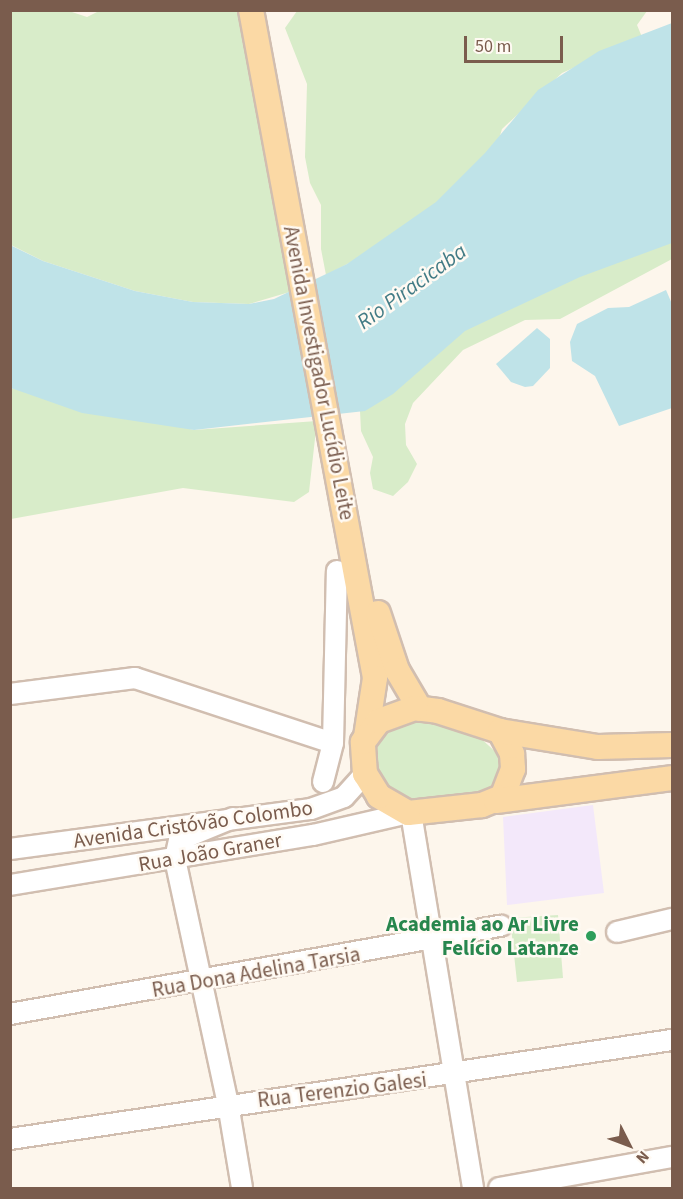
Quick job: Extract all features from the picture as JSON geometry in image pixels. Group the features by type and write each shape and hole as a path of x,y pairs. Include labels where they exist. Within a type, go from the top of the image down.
{"main road":[{"name":"Avenida Investigador Lucídio Leite","path":"251,10 339,436 384,639 397,670 420,709"},
{"name":"Avenida Investigador Lucídio Leite","path":"264,10 304,264"},
{"name":"Avenida Investigador Lucídio Leite","path":"339,436 375,678 366,737"},
{"path":"672,746 598,747 500,730 420,709 387,716 366,737 362,761 365,774 379,796 410,813 672,778"},
{"path":"496,801 507,790 513,769 512,754 500,730"}],"street":[{"path":"323,782 333,743 337,571"},
{"path":"10,694 135,678 333,743"},
{"name":"Avenida Cristóvão Colombo","path":"10,849 330,804 352,790 365,774"},
{"path":"410,813 433,940 452,1076 473,1188"},
{"name":"Rua João Graner","path":"10,885 175,859 410,813"},
{"path":"233,818 179,840 175,859 199,983 228,1104 242,1188"},
{"path":"617,932 672,919"},
{"name":"Rua Dona Adelina Tarsia","path":"10,1014 199,983 501,926"},
{"name":"Rua Terenzio Galesi","path":"10,1139 228,1104 452,1076 672,1040"},
{"path":"499,1188 672,1157"}],"shaded area":[{"path":"593,805 604,893 507,905 503,817"}],"green space":[{"path":"101,10 240,11 293,291 249,304 193,302 135,291 43,261 11,245 10,11 69,11 87,17"},
{"path":"297,11 647,11 637,25 642,37 562,73 502,129 499,139 432,220 326,275 321,249 321,205 310,183 305,157 307,84 285,28"},
{"path":"672,235 672,259 560,319 525,320 463,350 413,403 405,424 406,445 417,464 408,482 393,496 373,489 370,473 373,457 361,431 360,411 433,340"},
{"path":"11,388 194,430 317,421 309,492 294,502 183,488 11,519"},
{"path":"420,717 477,735 499,755 503,773 494,788 480,794 405,801 389,792 376,778 370,750 385,728"},
{"path":"558,915 563,978 517,982 510,918"}],"water":[{"name":"Rio Piracicaba","path":"672,23 672,243 580,277 465,331 393,394 365,411 194,430 82,413 11,388 10,245 43,261 135,291 193,302 249,304 274,299 347,264 436,202 485,153 538,90 599,51"},
{"path":"666,290 672,304 672,408 619,426 595,376 572,361 570,342 577,324 608,308 629,307"},
{"path":"537,328 550,339 550,368 533,386 525,387 511,382 496,364"}],"place":[{"name":"Academia ao Ar Livre Felício Latanze","path":"591,936"}]}
